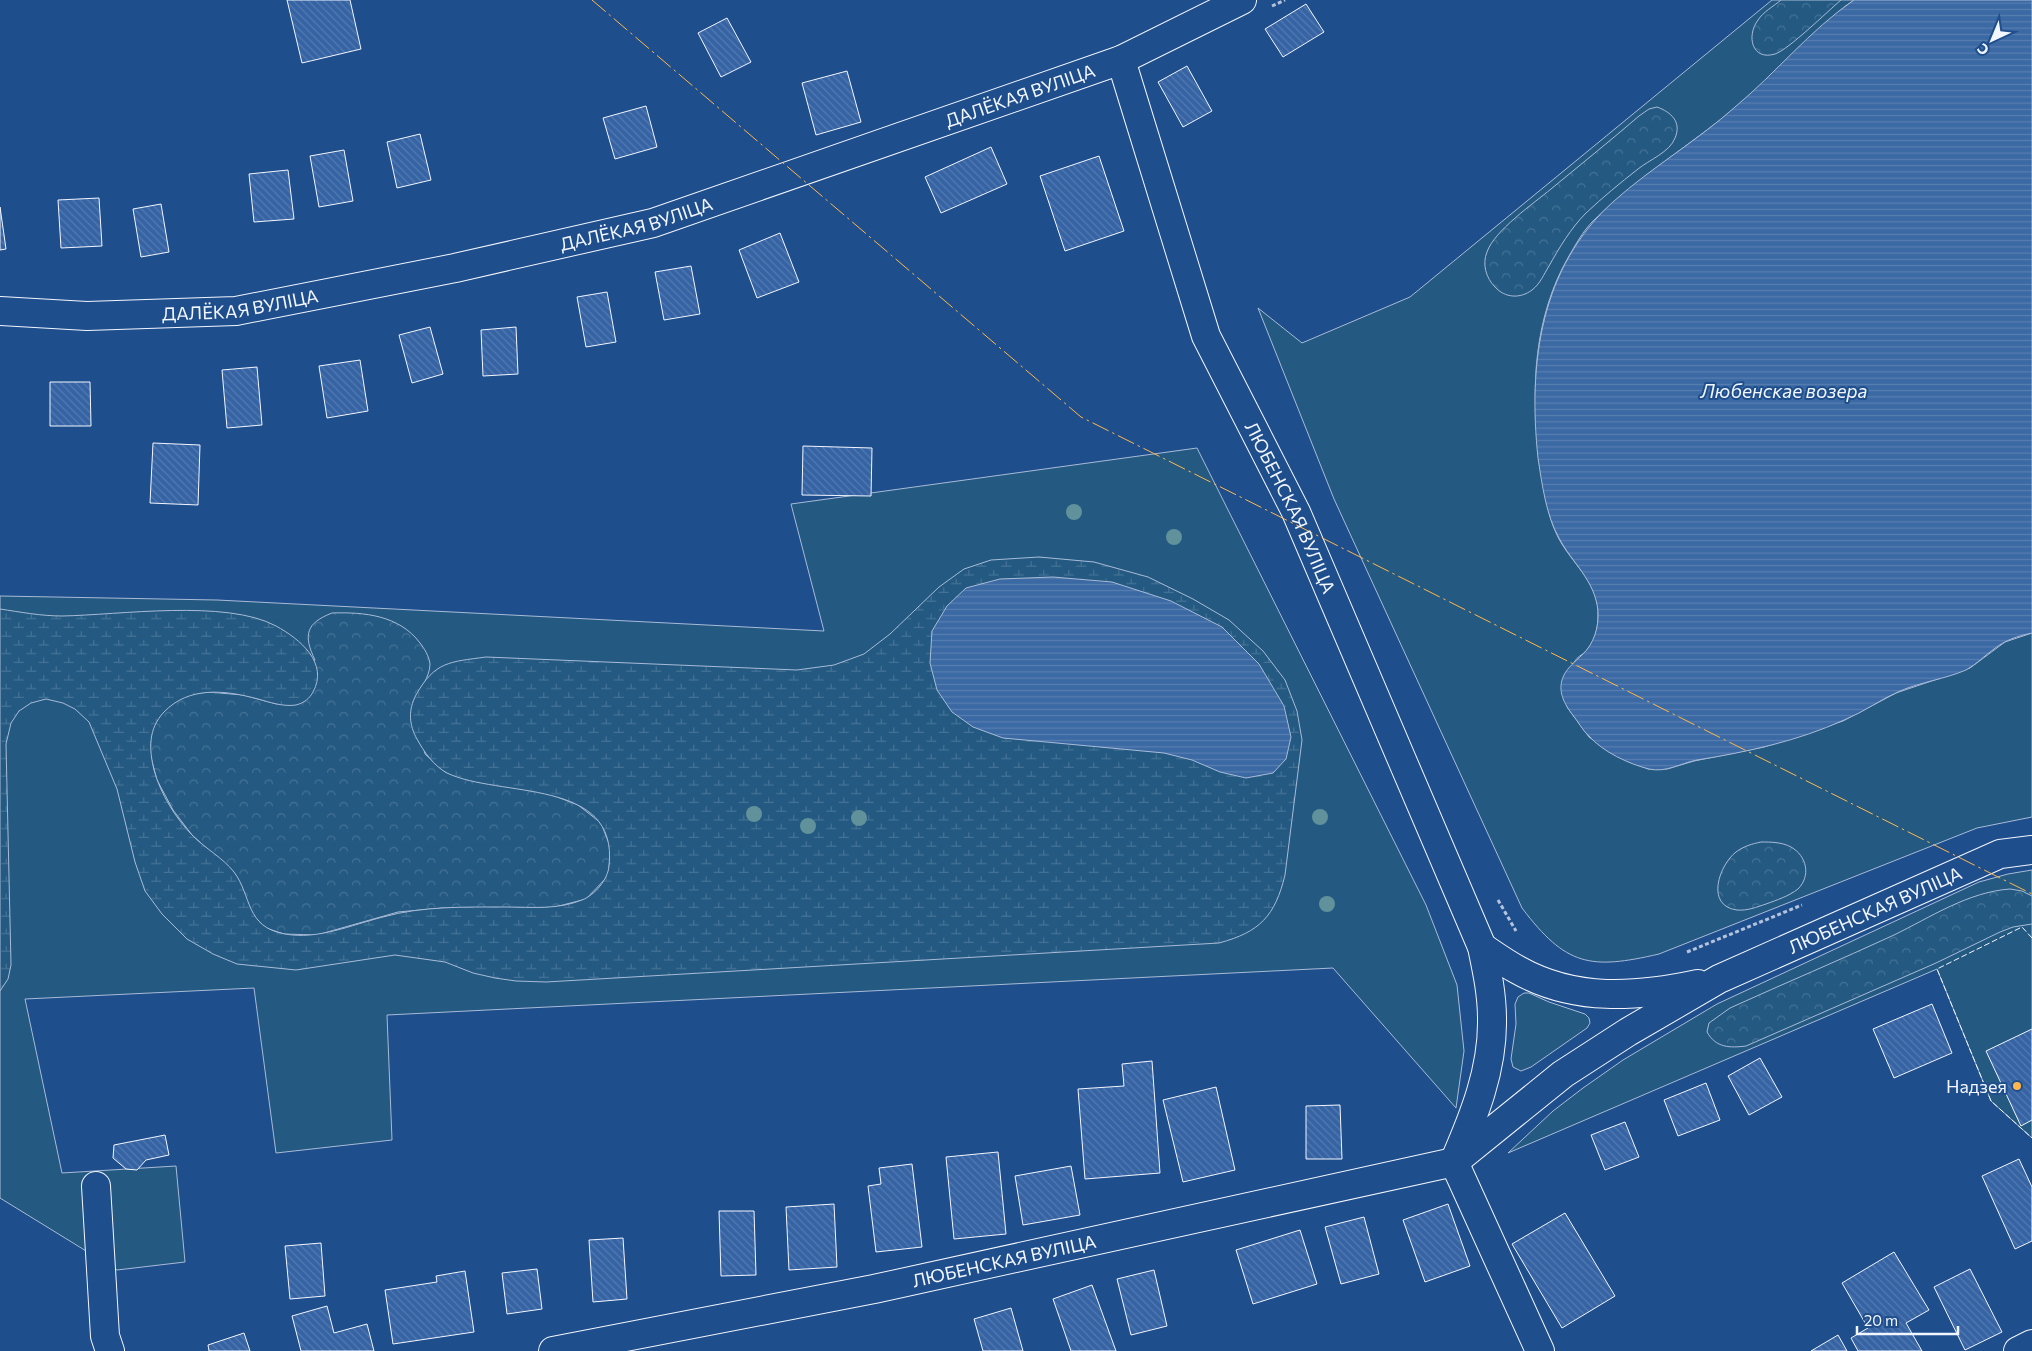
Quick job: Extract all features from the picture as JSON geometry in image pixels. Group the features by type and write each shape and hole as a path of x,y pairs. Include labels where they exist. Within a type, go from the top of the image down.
{"street":[{"name":"ДАЛЁКАЯ ВУЛІЦА","path":"0,310 87,316 236,311 455,268 653,223 1121,60 1242,0"},
{"name":"ЛЮБЕНСКАЯ ВУЛІЦА","path":"1121,60 1206,336 1296,512 1482,947 1490,986 1492,1019 1490,1051 1481,1094 1454,1162"},
{"name":"ЛЮБЕНСКАЯ ВУЛІЦА","path":"553,1351 874,1289 1454,1162 1563,1074 1628,1032 1719,979 2000,854 2032,850"},
{"name":"ЛЮБЕНСКАЯ ВУЛІЦА","path":"1482,947 1519,970 1555,986 1592,993 1629,995 1670,990 1719,979"},
{"path":"1454,1162 1540,1351"},
{"path":"96,1186 105,1336 110,1351"},
{"path":"2018,1351 2032,1344"}],"path":[{"path":"1268,8 1285,0"},
{"path":"1495,894 1518,935"},
{"path":"1682,954 1808,903"}],"green space":[{"path":"1772,0 1854,0 1844,7 1734,109 1644,177 1593,221 1569,256 1557,279 1548,303 1538,353 1535,404 1546,496 1550,516 1557,535 1594,593 1598,617 1593,640 1574,664 1567,707 1589,737 1609,752 1648,769 1667,769 1694,761 1764,747 1843,721 1896,693 1970,668 2005,642 2032,633 2032,817 1977,828 1659,954 1615,962 1597,962 1581,959 1566,952 1552,942 1522,908 1334,499 1258,308 1302,343 1410,297"},
{"path":"1781,0 1841,0 1781,51 1775,54 1761,54 1753,46 1752,33 1754,26 1763,14"},
{"path":"1657,107 1671,115 1676,122 1677,132 1669,147 1631,174 1586,213 1561,245 1535,288 1518,296 1508,295 1499,291 1489,279 1485,266 1487,252 1498,235 1515,218 1639,116 1649,109"},
{"path":"1197,448 1426,905 1457,985 1464,1051 1456,1108 1333,968 387,1015 392,1140 276,1153 254,988 25,999 62,1173 176,1166 185,1262 117,1270 0,1198 0,596 217,600 824,631 791,504"},
{"path":"1039,557 1094,562 1148,577 1193,599 1229,620 1263,651 1285,680 1297,711 1302,740 1285,875 1271,912 1264,920 1245,934 1219,943 546,982 495,978 473,973 445,962 395,955 296,970 237,964 213,954 187,939 162,914 145,891 135,862 117,789 89,722 75,709 63,703 46,699 31,703 19,711 11,723 6,744 11,965 8,979 0,991 0,609 38,615 62,616 172,610 229,613 255,618 276,626 294,638 310,653 315,662 317,681 313,692 304,702 296,705 286,705 220,692 196,694 174,704 164,712 152,732 151,747 154,770 160,788 169,805 193,836 225,862 234,872 240,881 256,918 272,930 285,934 310,935 334,931 398,913 428,909 563,905 587,898 596,890 606,876 609,866 607,837 595,817 576,804 524,790 469,781 442,770 426,754 412,728 410,717 416,695 430,675 437,669 453,662 486,657 797,670 834,665 864,654 890,634 939,587 964,569 991,560"},
{"path":"332,613 356,613 380,617 402,626 422,645 429,658 430,669 413,702 425,754 445,772 474,781 547,793 578,805 601,823 611,849 608,876 586,899 551,908 442,908 398,912 317,935 284,934 266,928 253,915 235,874 192,835 173,810 157,780 150,754 151,732 157,719 169,706 186,695 208,692 243,695 277,704 315,660 308,637 312,626 323,617"},
{"path":"1761,842 1784,844 1791,847 1801,856 1806,872 1802,884 1787,896 1756,907 1737,910 1727,907 1721,901 1718,893 1720,875 1724,866 1739,850"},
{"path":"2032,870 2032,1138 1991,1101 1937,969 1508,1153 1553,1111 1583,1088 1623,1060 1717,1004 1979,882"},
{"path":"2010,889 2022,891 2032,896 2032,924 2013,927 2000,932 1936,963 1746,1046 1724,1046 1715,1041 1707,1032 1709,1023 1730,1008 1894,935 1965,900 1994,891"},
{"path":"1524,993 1529,993 1585,1014 1589,1018 1590,1023 1587,1028 1531,1067 1521,1071 1513,1067 1511,1059 1516,1024 1515,1004 1518,997"}],"water":[{"name":"Любенскае возера","path":"1854,0 2032,0 2032,633 2003,643 1966,670 1900,691 1851,717 1809,734 1772,745 1697,760 1667,769 1649,769 1617,757 1595,742 1584,731 1562,695 1561,685 1564,675 1586,651 1593,640 1597,629 1598,611 1596,600 1588,581 1564,547 1555,529 1543,489 1535,423 1535,387 1538,353 1545,319 1555,287 1570,256 1589,227 1614,201 1750,94 1808,38"},
{"path":"1053,577 1112,582 1171,601 1222,627 1259,664 1284,706 1291,737 1286,759 1273,773 1246,778 1220,772 1192,760 1164,753 1003,738 973,727 952,712 937,690 930,663 932,631 947,606 966,588 1000,579"}],"building":[{"path":"287,0 350,0 361,49 302,63"},
{"path":"1306,4 1324,32 1283,57 1265,29"},
{"path":"727,18 751,62 721,77 698,33"},
{"path":"1187,66 1212,111 1183,127 1158,82"},
{"path":"847,71 861,122 816,135 802,83"},
{"path":"646,106 657,147 615,159 603,118"},
{"path":"420,134 431,180 397,188 387,142"},
{"path":"991,147 1007,184 941,213 925,177"},
{"path":"344,150 353,201 319,207 310,156"},
{"path":"1099,156 1124,231 1065,251 1040,176"},
{"path":"288,170 294,219 254,222 249,174"},
{"path":"99,198 102,246 61,248 58,200"},
{"path":"161,204 169,252 141,257 133,209"},
{"path":"0,207 6,249 0,250"},
{"path":"780,233 799,282 757,298 739,250"},
{"path":"691,266 700,314 664,320 655,272"},
{"path":"607,292 616,342 586,347 577,297"},
{"path":"430,327 443,374 412,383 399,335"},
{"path":"516,327 518,374 483,376 481,330"},
{"path":"360,360 368,411 327,418 319,366"},
{"path":"257,367 262,425 227,428 222,370"},
{"path":"50,382 90,382 91,426 50,426"},
{"path":"153,443 200,445 198,505 150,503"},
{"path":"803,446 872,448 871,496 802,495"},
{"path":"1932,1004 1952,1053 1894,1078 1873,1029"},
{"name":"Надзея","path":"2032,1029 2032,1120 2021,1126 1986,1051"},
{"path":"1760,1058 1782,1097 1749,1115 1728,1076"},
{"path":"1152,1061 1160,1173 1085,1179 1078,1089 1124,1086 1122,1064"},
{"path":"1706,1083 1720,1120 1678,1136 1664,1100"},
{"path":"1216,1087 1235,1170 1183,1182 1163,1100"},
{"path":"1340,1105 1342,1159 1306,1159 1306,1106"},
{"path":"1625,1122 1639,1157 1605,1170 1591,1135"},
{"path":"165,1135 169,1155 146,1160 137,1170 126,1169 113,1158 114,1145"},
{"path":"998,1152 1006,1234 954,1239 946,1157"},
{"path":"2019,1159 2032,1187 2032,1241 2015,1249 1982,1176"},
{"path":"912,1164 922,1247 876,1252 868,1186 881,1184 879,1168"},
{"path":"1071,1166 1080,1215 1023,1225 1015,1176"},
{"path":"834,1204 837,1267 789,1270 786,1207"},
{"path":"1448,1204 1470,1266 1425,1282 1403,1220"},
{"path":"719,1211 754,1211 756,1275 721,1276"},
{"path":"1565,1213 1615,1296 1562,1328 1512,1244"},
{"path":"1364,1217 1379,1274 1341,1284 1325,1227"},
{"path":"1300,1230 1317,1284 1253,1304 1236,1250"},
{"path":"623,1238 627,1299 593,1302 589,1240"},
{"path":"321,1243 325,1296 290,1299 285,1246"},
{"path":"1894,1252 1929,1310 1906,1323 1922,1351 1858,1351 1851,1338 1868,1328 1842,1283"},
{"path":"537,1269 542,1309 507,1314 502,1273"},
{"path":"1970,1269 2002,1332 1965,1350 1934,1287"},
{"path":"1154,1270 1167,1326 1131,1335 1117,1279"},
{"path":"465,1271 474,1332 393,1344 385,1290 437,1282 436,1276"},
{"path":"1092,1285 1116,1351 1071,1351 1053,1299"},
{"path":"327,1306 334,1333 367,1324 374,1351 301,1351 292,1316"},
{"path":"1011,1308 1023,1351 983,1351 974,1319"},
{"path":"244,1333 250,1351 209,1351 208,1345"},
{"path":"1838,1335 1847,1351 1811,1351"}],"fence":[{"path":"2032,938 2022,927 1937,969 1991,1101 2032,1138"}],"power":[{"path":"592,0 1081,417 2032,894"}],"place":[{"name":"Надзея","path":"2017,1086"}]}
